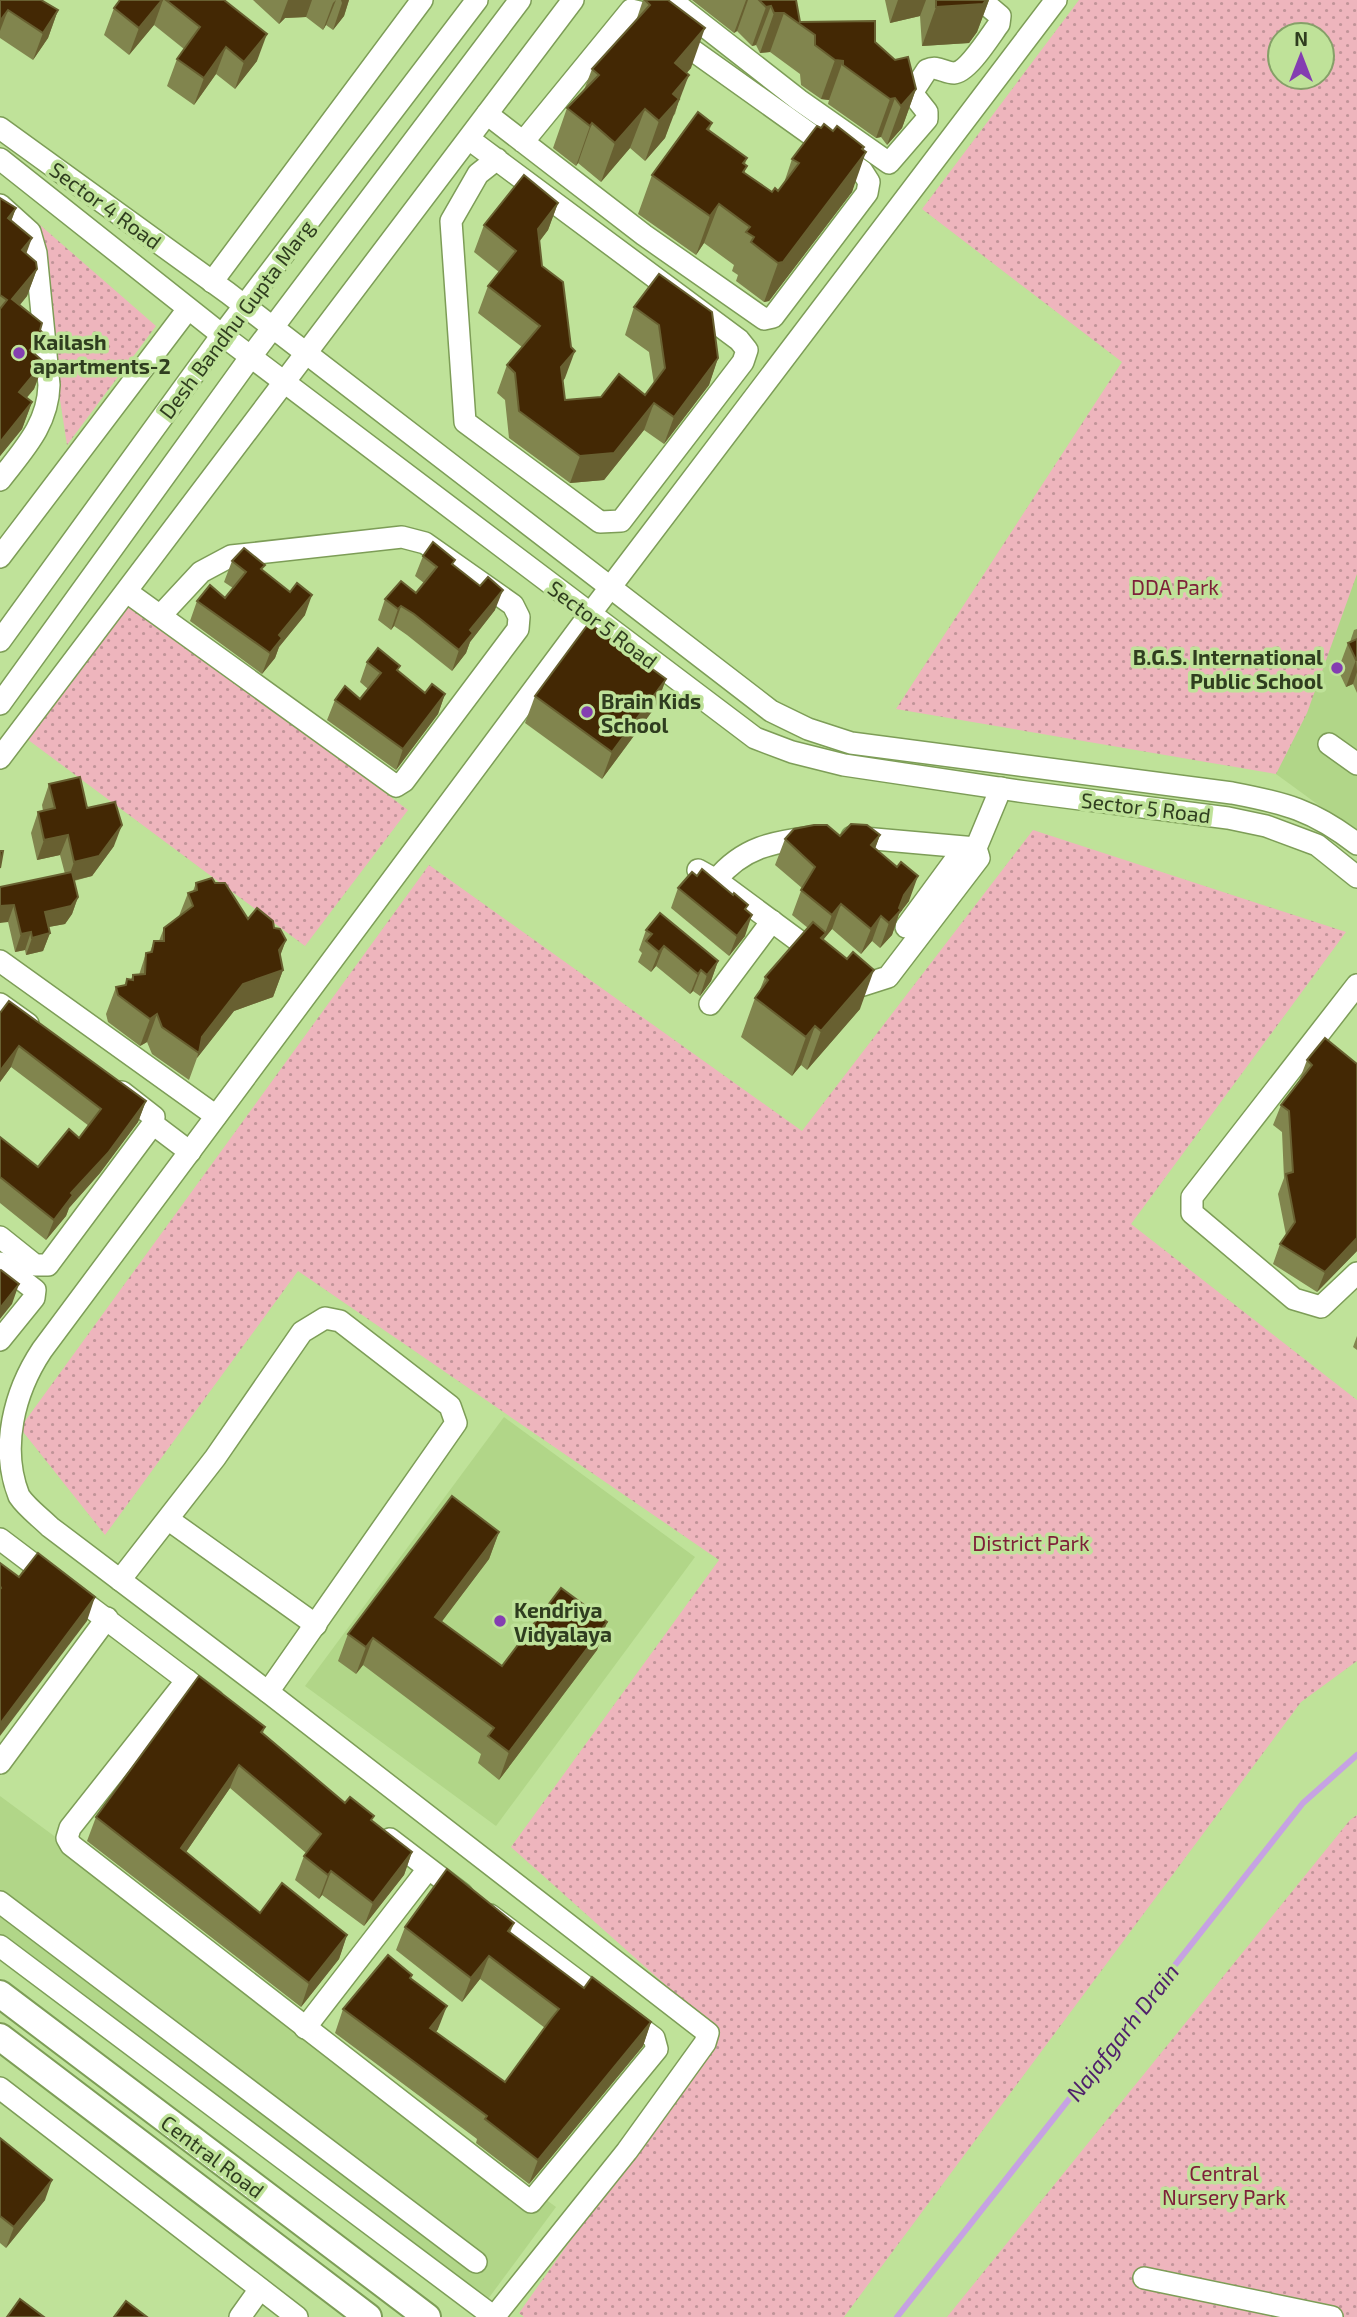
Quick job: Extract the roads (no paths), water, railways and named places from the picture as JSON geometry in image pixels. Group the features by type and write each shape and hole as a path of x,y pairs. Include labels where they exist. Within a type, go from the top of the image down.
{"main road":[{"name":"Central Road","path":"0,1994 427,2317"},
{"name":"Central Road","path":"0,2038 368,2317"}],"street":[{"path":"212,282 422,0"},
{"name":"Desh Bandhu Gupta Marg","path":"0,641 222,335 477,0"},
{"name":"Desh Bandhu Gupta Marg","path":"0,704 252,355 520,0"},
{"path":"0,758 573,0"},
{"path":"671,0 799,100 890,163 927,119 927,112 912,93 927,70 937,68 952,73 964,69 999,24 1000,16 981,0"},
{"path":"0,1946 494,2317 627,2151 705,2043 708,2033 50,1527 18,1496 5,1460 5,1425 17,1391 42,1350 590,614 1056,0"},
{"path":"487,114 523,142 644,235 764,319 773,317 867,193 869,181 862,171 639,12 631,10 523,142"},
{"name":"Sector 4 Road","path":"0,128 212,282"},
{"path":"469,139 497,159 739,340 747,350 743,362 621,521 600,522 465,422 451,221 478,174 497,159"},
{"name":"Sector 4 Road","path":"0,159 188,309"},
{"path":"0,205 30,232 36,253 49,385 48,407 41,427 0,480"},
{"name":"Sector 5 Road","path":"212,282 771,711 808,729 851,743 1232,793 1290,804 1332,825 1357,844"},
{"path":"0,557 188,309"},
{"name":"Sector 5 Road","path":"188,309 755,738 792,752 844,765 1228,818 1266,826 1317,845 1357,877"},
{"path":"127,592 396,786 404,781 518,629 519,617 513,605 425,543 402,537 232,556 201,572 161,615"},
{"path":"1329,744 1357,764"},
{"path":"905,927 970,848 1001,788"},
{"path":"828,834 970,848 979,858 888,977 876,984 863,985 847,977 707,875 725,868 763,844 828,834"},
{"path":"710,1004 772,921"},
{"path":"0,961 216,1116"},
{"path":"1357,985 1192,1197 1191,1205 1192,1213 1294,1300 1321,1307 1357,1273"},
{"path":"0,1004 43,1034"},
{"path":"0,1237 35,1265 48,1265 153,1124 154,1117 149,1112 107,1081"},
{"path":"153,1124 190,1152"},
{"path":"0,1263 35,1290 34,1298 0,1340"},
{"path":"120,1580 169,1520 302,1332 325,1318 340,1321 450,1406 456,1423 268,1692"},
{"path":"0,1377 17,1391"},
{"path":"169,1520 316,1625"},
{"path":"0,1539 231,1714"},
{"path":"0,1763 107,1618"},
{"path":"187,1680 70,1828 67,1838 71,1845 531,2202 657,2049 654,2038 373,1826"},
{"path":"304,2028 428,1869"},
{"path":"0,1902 476,2262"},
{"path":"0,2088 296,2317"},
{"path":"289,2162 309,2137"},
{"path":"1144,2278 1332,2317"},
{"path":"240,2317 260,2289"}],"waterway":[{"name":"Najafgarh Drain","path":"897,2317 1303,1803 1357,1755"}],"place":[{"name":"Kailash apartments-2","path":"19,353"},
{"name":"B.G.S. International Public School","path":"1337,668"},
{"name":"Brain Kids School","path":"587,712"},
{"name":"Kendriya Vidyalaya","path":"500,1621"}],"park label":[{"name":"DDA Park","path":"1175,586"},
{"name":"District Park","path":"1031,1542"},
{"name":"Central Nursery Park","path":"1224,2184"}]}
